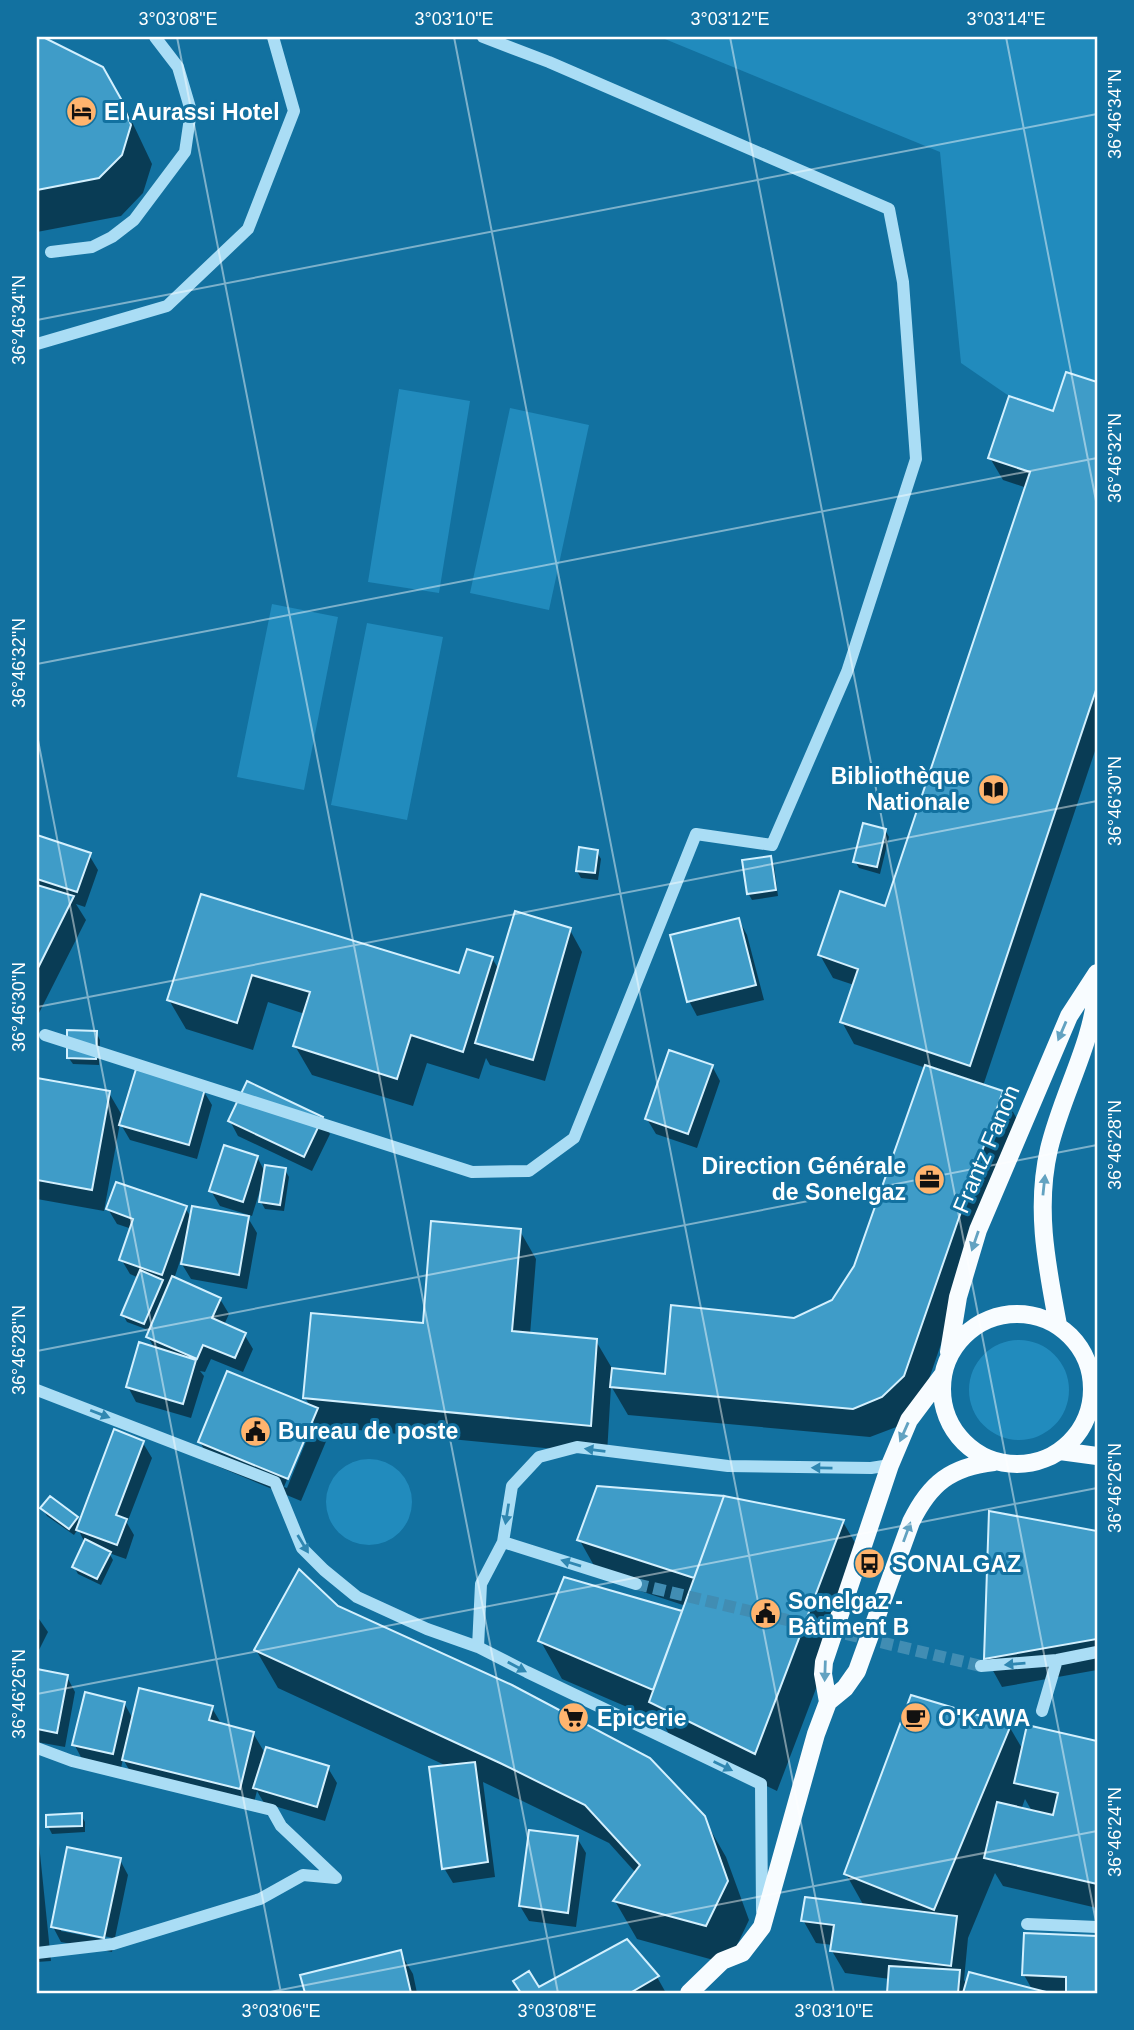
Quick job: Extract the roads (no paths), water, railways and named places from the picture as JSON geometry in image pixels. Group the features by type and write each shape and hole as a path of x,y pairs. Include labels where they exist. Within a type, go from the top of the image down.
{"main road":[{"name":"Frantz Fanon","path":"948,1355 958,1297 978,1230 1069,1016 1097,973"},
{"path":"1058,1325 1045,1255 1042,1202 1044,1179 1049,1147 1091,1027 1097,989"},
{"path":"689,1993 722,1961 742,1953 762,1927 816,1734 828,1702 845,1688 857,1671 921,1501 936,1483 955,1471 974,1464 1029,1463 1045,1459 1060,1451 1076,1436 1087,1417 1092,1395 1090,1356 1058,1325 1039,1316 1018,1313 997,1316 977,1324 961,1338 948,1355 942,1376 944,1413 964,1444 979,1455 996,1462"},
{"path":"828,1702 823,1674 824,1661 890,1465 909,1420 942,1376"},
{"path":"1060,1451 1097,1456"}],"street":[{"path":"51,252 92,247 112,237 134,220 185,152 191,111 178,67 155,37"},
{"path":"37,344 167,306 248,229 294,111 273,37"},
{"path":"46,1035 472,1172 529,1171 574,1138 696,835 772,845 847,672 916,458 903,282 889,208 574,72 483,37"},
{"path":"37,1390 275,1482 302,1548 357,1597 427,1629 478,1647 761,1784 762,1927"},
{"path":"478,1647 481,1584 503,1542 512,1486 539,1457 577,1447 728,1466 871,1468 890,1465"},
{"path":"503,1542 636,1584"},
{"path":"981,1666 1057,1660 1097,1652"},
{"path":"1042,1711 1057,1660"},
{"path":"37,1748 72,1761 272,1810 281,1826 336,1878 303,1875 260,1899 113,1944 37,1953"},
{"path":"1027,1924 1097,1927"}],"tunnel":[{"path":"636,1584 981,1666"}],"place":[{"name":"El Aurassi Hotel","path":"81,112"},
{"name":"Bibliothèque Nationale","path":"993,789"},
{"name":"Direction Générale de Sonelgaz","path":"929,1179"},
{"name":"Bureau de poste","path":"255,1431"},
{"name":"SONALGAZ","path":"869,1564"},
{"name":"Sonelgaz - Bâtiment B","path":"765,1614"},
{"name":"Epicerie","path":"574,1718"},
{"name":"O'KAWA","path":"915,1718"}]}
